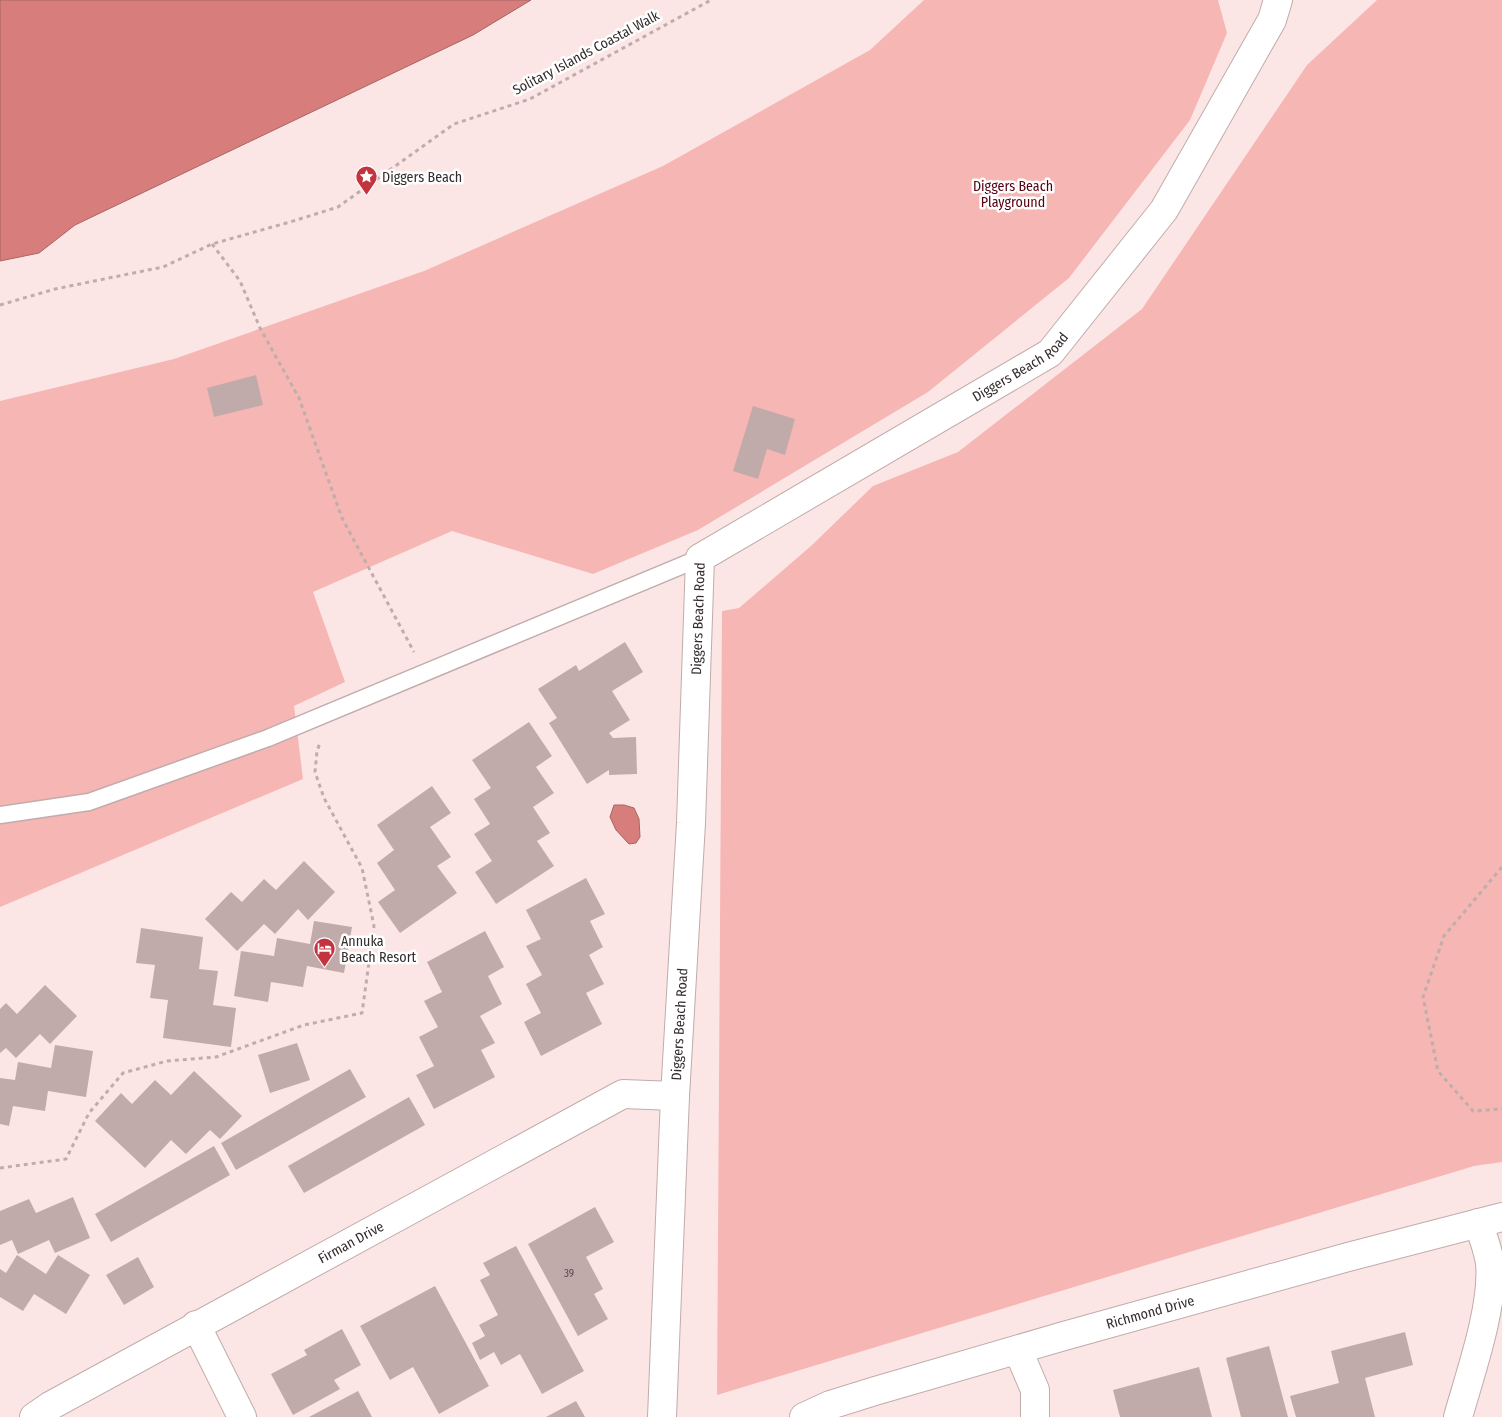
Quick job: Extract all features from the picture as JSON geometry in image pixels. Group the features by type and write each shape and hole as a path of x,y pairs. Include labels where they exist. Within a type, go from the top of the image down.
{"street":[{"name":"Diggers Beach Road","path":"662,1417 675,1096 692,823 700,558 1050,353 1164,210 1272,20 1278,0"},
{"name":"Firman Drive","path":"34,1417 50,1406 196,1325 623,1094 675,1096"},
{"path":"1458,1417 1486,1313 1490,1280 1490,1220"},
{"name":"Richmond Drive","path":"804,1417 830,1405 1064,1336 1348,1257 1490,1220"},
{"path":"196,1325 242,1417"},
{"path":"1018,1350 1035,1390 1035,1417"}],"lane":[{"path":"0,815 89,802 268,738 700,558"}],"path":[{"name":"Solitary Islands Coastal Walk","path":"0,304 56,289 163,267 212,244 338,206 454,124 530,99 711,0"},
{"path":"212,244 240,281 260,328 299,398 342,518 425,673"},
{"path":"0,1168 66,1159 89,1113 123,1072 167,1061 216,1057 304,1025 362,1013 374,926 362,868 324,798 316,772"},
{"path":"1502,867 1444,936 1423,997 1438,1071 1473,1111 1502,1109"}],"green space":[{"name":"Diggers Beach Playground","path":"924,0 1218,0 1227,33 1190,120 1069,278 928,392 698,530 593,574 452,531 313,592 345,682 294,706 303,779 0,907 0,401 174,359 424,271 663,166 870,50"},
{"path":"1377,0 1502,0 1502,1162 1474,1166 717,1395 722,611 739,608 811,546 873,486 958,452 1142,309 1307,65"}],"shaded area":[{"path":"0,0 531,0 473,35 75,225 39,253 0,261"},
{"path":"614,805 634,808 639,819 640,837 636,843 629,844 616,830 610,817"}],"building":[{"path":"256,375 263,405 214,417 207,388"},
{"path":"753,406 795,419 785,455 767,449 758,479 733,471"},
{"path":"625,642 643,672 612,691 630,720 609,733 613,738 636,737 637,774 609,775 609,770 587,784 549,723 557,718 538,689 576,665 579,671"},
{"path":"529,722 552,756 536,767 554,793 533,807 550,833 537,841 554,866 496,904 475,872 492,861 474,834 490,824 474,799 491,788 472,760"},
{"path":"432,786 451,813 430,827 451,857 437,866 457,893 400,933 378,902 395,890 377,863 394,850 377,825"},
{"path":"304,861 335,892 308,920 298,909 275,934 264,924 237,951 205,919 231,892 242,902 264,879 276,890"},
{"path":"586,878 605,914 590,921 603,947 589,955 604,984 586,993 602,1024 541,1056 524,1022 541,1013 526,984 542,975 526,946 541,939 526,910"},
{"path":"314,921 352,927 344,973 307,966 303,987 271,982 268,1002 234,996 241,951 274,956 277,938 310,944"},
{"path":"141,928 203,937 199,969 218,971 213,1005 236,1008 231,1047 163,1038 168,1000 150,998 155,965 136,963"},
{"path":"485,931 504,967 488,976 502,1004 480,1016 495,1043 481,1050 495,1077 434,1109 416,1075 434,1066 419,1037 438,1027 424,1001 442,992 427,962"},
{"path":"45,985 77,1016 50,1044 40,1034 16,1058 6,1048 0,1053 0,1009 6,1003 17,1014"},
{"path":"297,1043 310,1080 270,1093 258,1055"},
{"path":"55,1045 93,1051 86,1097 48,1091 45,1111 13,1106 9,1126 0,1124 0,1078 15,1080 18,1062 51,1068"},
{"path":"350,1069 366,1097 236,1170 221,1143"},
{"path":"194,1071 242,1116 220,1139 210,1130 186,1154 171,1140 145,1168 95,1121 121,1093 132,1104 155,1080 171,1095"},
{"path":"409,1097 425,1125 304,1193 288,1166"},
{"path":"214,1146 230,1175 111,1242 95,1214"},
{"path":"73,1197 90,1238 55,1253 49,1240 18,1254 12,1240 0,1245 0,1211 29,1199 36,1213"},
{"path":"595,1207 614,1242 586,1257 603,1289 594,1294 608,1319 578,1336 528,1244"},
{"path":"516,1246 584,1371 542,1394 520,1354 501,1365 494,1352 480,1360 472,1343 485,1336 479,1325 498,1315 480,1280 490,1275 483,1263"},
{"path":"17,1255 46,1274 58,1255 90,1275 66,1314 34,1294 23,1311 0,1297 0,1269 6,1273"},
{"path":"138,1257 154,1287 124,1305 106,1275"},
{"path":"435,1286 489,1386 439,1414 413,1367 390,1380 360,1326"},
{"path":"342,1329 361,1365 334,1380 340,1389 293,1415 271,1374 307,1355 304,1350"},
{"path":"1405,1332 1413,1365 1365,1378 1375,1417 1296,1417 1290,1396 1339,1383 1331,1351"},
{"path":"1269,1346 1288,1417 1241,1417 1226,1358"},
{"path":"1199,1367 1212,1417 1120,1417 1113,1390"},
{"path":"358,1391 372,1417 309,1417"},
{"path":"576,1401 585,1417 546,1417"}],"place":[{"name":"Diggers Beach","path":"366,196"},
{"name":"Annuka Beach Resort","path":"325,968"}]}
